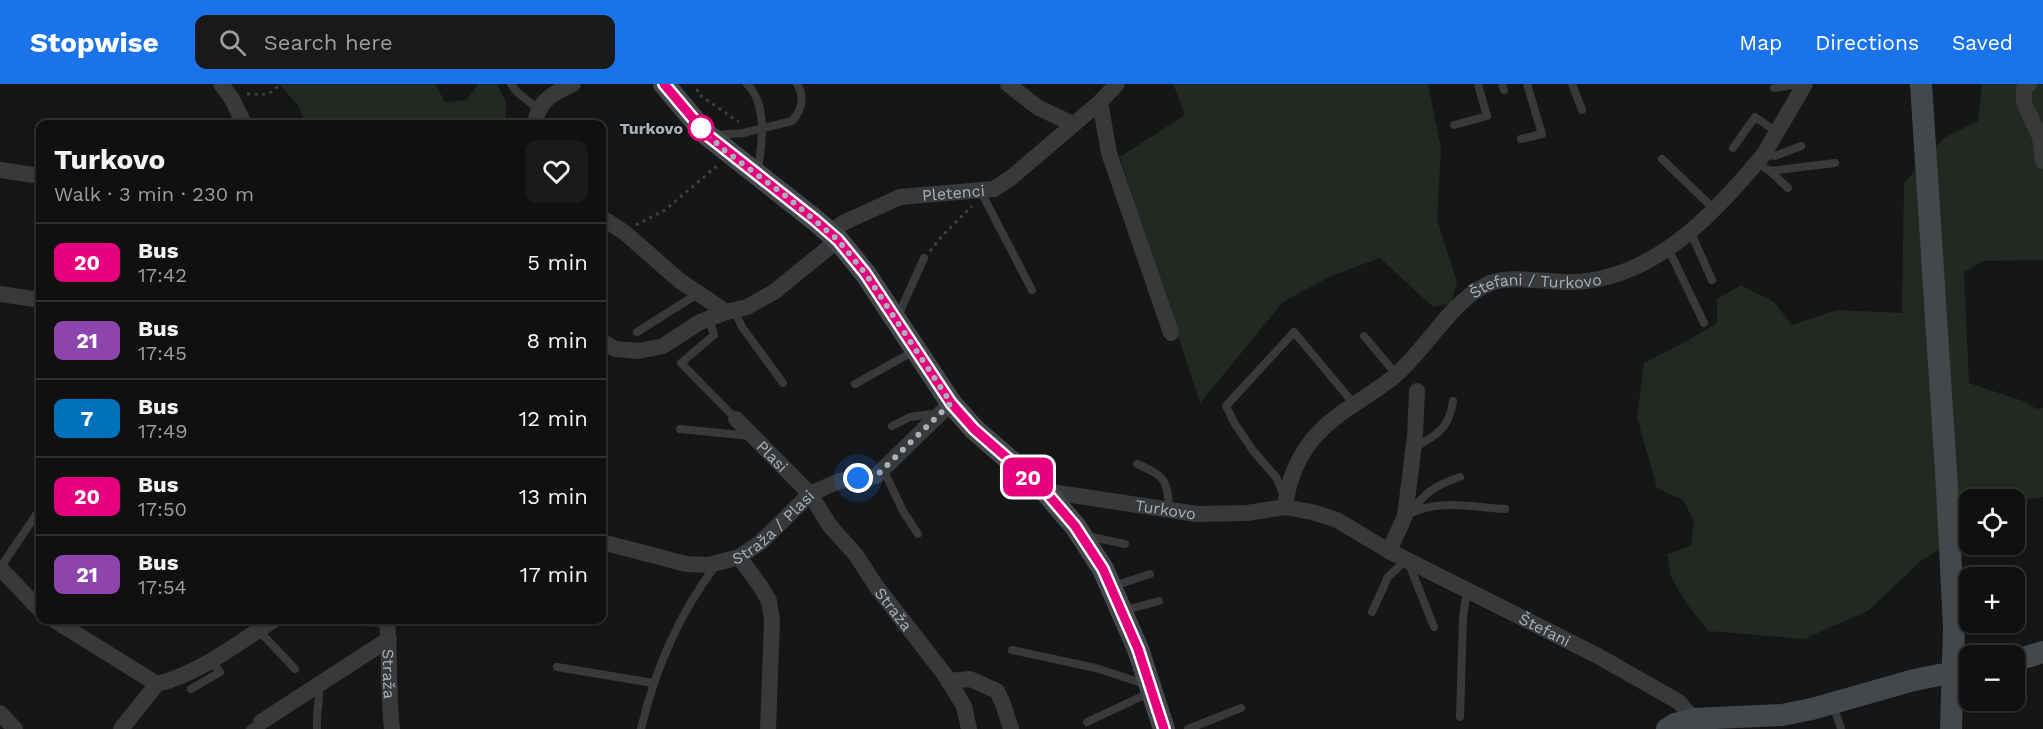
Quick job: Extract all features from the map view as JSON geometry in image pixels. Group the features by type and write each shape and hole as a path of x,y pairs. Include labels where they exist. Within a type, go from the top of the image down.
{"main road":[{"path":"664,84 706,134 834,236 865,273 897,319 947,408 1045,491 1080,534 1103,569 1138,649 1164,729"},
{"path":"1921,84 1954,636 1959,661"},
{"path":"1954,636 1964,645"},
{"path":"2025,658 2043,652"},
{"path":"1667,729 1693,719 1765,719 1914,680 1959,671"},
{"path":"1914,680 1927,685 1936,693 1951,722"},
{"path":"1951,722 1959,681"}],"street":[{"path":"221,84 232,99 242,120"},
{"path":"536,117 554,93 573,84"},
{"path":"1008,84 1037,107 1073,124"},
{"name":"Pletenci","path":"606,343 615,349 639,351 663,346 709,319 747,307 774,292 834,236 845,222 900,197 940,192 981,192 994,189 1012,177 1118,84"},
{"name":"Štefani / Turkovo","path":"1285,503 1287,487 1296,465 1312,440 1337,415 1396,374 1470,294 1486,284 1519,280 1593,281 1626,273 1668,248 1690,231 1764,162 1803,84"},
{"path":"2029,84 2024,89 2024,103 2040,137 2043,161"},
{"path":"1100,102 1109,153 1171,333"},
{"path":"0,170 36,175"},
{"path":"606,221 624,232 680,281 730,311"},
{"path":"0,294 36,299"},
{"path":"1389,551 1408,515 1418,391"},
{"name":"Straža / Plasi","path":"606,543 686,564 709,564 739,557 761,543 810,494 839,481 876,476 947,408"},
{"name":"Plasi","path":"736,419 810,494"},
{"name":"Turkovo","path":"1045,491 1197,514 1247,513 1285,503"},
{"name":"Straža","path":"810,494 830,526 856,555 876,586 948,681 964,706 969,729"},
{"name":"Štefani","path":"1285,503 1337,520 1389,551 1598,656 1679,702 1693,719"},
{"path":"739,557 762,587 769,601 772,620 768,729"},
{"path":"0,568 36,606"},
{"path":"60,624 157,684"},
{"path":"121,729 157,684 172,680 211,659 255,624"},
{"path":"262,723 364,653 388,627"},
{"name":"Straža","path":"388,627 392,729"},
{"path":"948,681 970,679 997,691 1011,729"},
{"path":"0,713 15,729"}],"lane":[{"path":"511,84 536,117"},
{"path":"747,84 757,97 761,128 757,175"},
{"path":"706,134 729,135 792,121 801,108 802,97 797,84"},
{"path":"1454,125 1487,117 1478,84"},
{"path":"1521,140 1542,134 1527,84"},
{"path":"1572,84 1582,111"},
{"path":"1774,88 1803,84"},
{"path":"1733,148 1755,117 1777,132"},
{"path":"1764,162 1801,146"},
{"path":"1662,159 1714,209"},
{"path":"1764,162 1834,163"},
{"path":"1764,162 1788,188"},
{"path":"981,192 1032,290"},
{"path":"1690,231 1712,280"},
{"path":"1668,248 1704,323"},
{"path":"897,319 924,258"},
{"path":"637,333 699,293"},
{"path":"730,311 783,383"},
{"path":"709,319 714,335 681,363 736,419"},
{"path":"1285,503 1276,477 1248,443 1226,406 1294,332 1354,404"},
{"path":"1364,336 1396,374"},
{"path":"855,384 916,350"},
{"path":"1413,448 1436,435 1451,418 1453,401"},
{"path":"892,426 910,417 947,408"},
{"path":"680,429 753,436"},
{"path":"1137,464 1158,473 1163,480 1167,488 1169,510"},
{"path":"883,469 903,511 918,534"},
{"path":"1408,515 1428,492 1442,483 1460,477"},
{"path":"1408,515 1417,509 1441,504 1505,509"},
{"path":"0,568 36,514"},
{"path":"1080,534 1125,544"},
{"path":"1372,612 1388,577 1407,560 1434,627"},
{"path":"641,729 653,683 673,635 700,586 718,562"},
{"path":"1111,587 1150,573"},
{"path":"1460,717 1463,618 1467,590"},
{"path":"1121,611 1159,601"},
{"path":"255,624 295,669"},
{"path":"358,624 388,627"},
{"path":"1012,650 1096,668 1151,689"},
{"path":"191,689 220,672 211,659"},
{"path":"557,667 653,683"},
{"path":"317,729 319,685"},
{"path":"1087,722 1151,689"},
{"path":"1833,703 1841,729"},
{"path":"1188,729 1241,708"}],"path":[{"path":"249,93 264,95 274,92 279,84"},
{"path":"698,89 698,94 740,124"},
{"path":"629,228 665,210 721,163"},
{"path":"924,258 942,236 971,208 981,192"}],"shaded area":[{"path":"279,84 435,84 445,102 467,100 478,84 497,84 506,102 505,120 304,120 298,105"},
{"path":"1173,84 1428,84 1441,148 1437,219 1457,282 1451,303 1433,307 1380,258 1331,276 1283,302 1200,403 1120,157 1185,115"},
{"path":"1982,84 2043,84 2043,260 1983,261 1964,272 1969,383 2023,401 2037,409 2043,408 2043,497 2025,500 2025,489 1959,489 1959,538 1922,560 1868,611 1804,639 1709,631 1686,603 1671,577 1667,554 1691,546 1694,521 1683,500 1657,488 1637,417 1644,363 1717,323 1717,299 1741,285 1774,302 1792,325 1837,310 1902,313 1904,183 1944,138 1978,121"}],"bus line":[{"name":"20","path":"664,84 706,134 838,240 865,273 897,319 951,403 974,429 1045,491 1075,526 1103,569 1138,649 1164,729"}],"place":[{"name":"Turkovo","path":"701,128"}],"route":[{"path":"701,128 724,150 787,197 838,240 865,273 897,319 951,403 876,476 858,478"}]}
